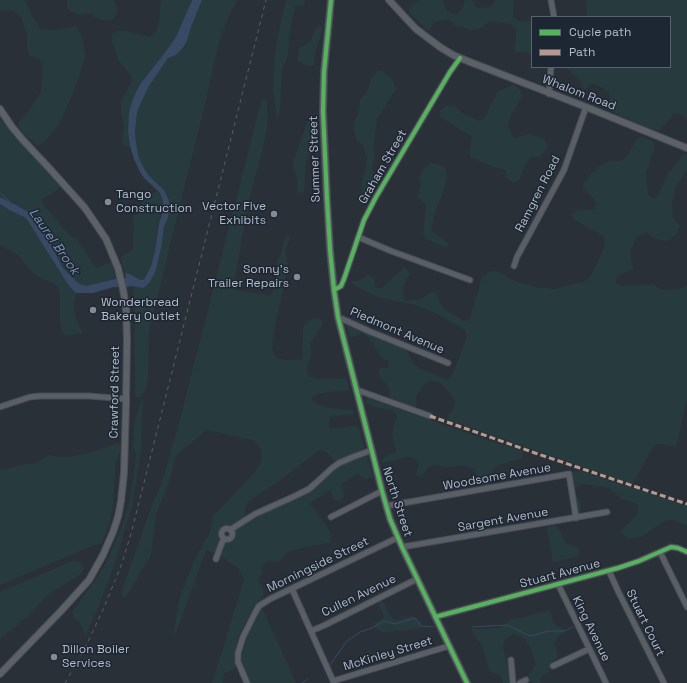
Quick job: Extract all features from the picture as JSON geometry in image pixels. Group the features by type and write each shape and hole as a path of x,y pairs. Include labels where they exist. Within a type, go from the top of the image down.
{"main road":[{"name":"Summer Street","path":"331,0 324,72 324,111 330,250 338,317"},
{"name":"Whalom Road","path":"389,0 422,33 440,47 460,58 687,148"},
{"name":"Crawford Street","path":"0,109 10,125 22,139 78,199 93,219 108,244 114,258 123,289 127,324 125,458 118,517 107,547 89,580 0,674"},
{"name":"North Street","path":"338,317 386,506 397,538 466,683"}],"street":[{"path":"551,0 554,16"},
{"name":"Graham Street","path":"334,290 341,286 364,220 376,197 450,72 460,58"},
{"path":"550,94 551,68"},
{"name":"Ramgren Road","path":"514,266 517,257 564,170 586,107"},
{"path":"358,237 391,251 470,280"},
{"name":"Piedmont Avenue","path":"338,317 448,363"},
{"path":"357,390 430,416"},
{"path":"0,407 17,401 36,397 89,396 126,399"},
{"path":"216,559 220,545 224,538 227,540 231,537 232,533 230,530 255,514 309,489 339,463 356,455 372,450"},
{"name":"Woodsome Avenue","path":"386,506 569,474 576,518"},
{"path":"331,517 382,491"},
{"name":"Sargent Avenue","path":"402,547 608,512"},
{"name":"Morningside Street","path":"248,683 238,662 239,647 254,613 261,604 397,538"},
{"name":"Stuart Avenue","path":"435,617 610,571 639,562 669,548 674,547 687,552"},
{"path":"660,552 687,607"},
{"name":"Stuart Court","path":"610,571 618,591 664,683"},
{"name":"Cullen Avenue","path":"311,631 417,579"},
{"name":"King Avenue","path":"558,584 606,683"},
{"path":"292,589 334,682"},
{"name":"McKinley Street","path":"334,682 449,646"},
{"path":"553,666 589,649"},
{"path":"511,660 513,683"},
{"path":"520,683 526,680"}],"green space":[{"path":"0,0 25,0 33,17 41,29 52,30 77,27 83,40 85,56 79,78 61,121 45,142 38,146 22,132 18,125 21,119 32,107 41,91 42,66 40,60 30,56 27,47 27,34 21,18 14,11 0,10"},
{"path":"67,0 113,0 117,8 117,13 112,20 107,21 96,18 92,14 86,13 81,15 72,12 67,8"},
{"path":"161,0 192,0 176,37 140,84 128,132 130,146 128,147 124,146 122,143 124,129 121,102 132,81 132,77 118,60 111,36 114,32 122,30 150,37 156,32 159,23"},
{"path":"202,0 237,0 221,36 214,63 149,331 148,379 146,389 141,396 137,398 135,396 134,294 132,287 133,285 138,287 146,286 150,282 156,270 164,226 167,220 164,190 149,176 139,158 135,132 137,113 149,86 168,58 176,55 187,41"},
{"path":"286,0 305,1 304,5 295,6 289,36 288,56 282,70 280,109 277,119 273,89 274,62 277,40"},
{"path":"420,0 443,0 447,11 456,15 462,10 465,0 472,0 476,7 484,8 491,7 496,0 514,0 513,17 521,22 531,21 531,56 528,53 516,52 514,50 516,28 510,24 494,21 487,23 481,28 471,30 460,27 458,28 451,21 445,20 435,22 428,31 409,12 411,5"},
{"path":"585,0 687,0 687,121 682,115 674,113 659,130 655,131 608,110 607,108 610,95 603,88 595,84 590,85 586,90 583,88 580,80 566,68 671,68 671,16 586,16 587,6"},
{"path":"319,24 322,26 322,32 315,53 314,65 311,66 303,64 298,61 300,48 310,41"},
{"path":"378,70 384,72 392,79 396,89 377,119 374,143 375,157 372,167 375,177 370,197 365,202 361,201 362,180 366,169 367,158 363,145 357,141 354,121 358,115 360,100 367,92 372,77"},
{"path":"512,85 518,87 523,96 511,115 508,126 514,138 529,134 544,139 548,147 540,157 531,157 524,168 519,181 513,183 505,177 506,170 493,167 470,157 472,137 442,118 439,114 445,106 454,106 464,114 480,121 484,119 497,92"},
{"path":"265,99 267,102 268,124 251,193 238,259 234,284 235,289 269,296 271,295 276,281 278,257 280,257 285,238 287,236 290,238 285,252 288,263 275,325 272,348 274,355 277,358 285,360 302,359 303,327 308,321 317,318 323,320 322,326 310,343 312,353 307,369 308,376 318,379 346,378 350,390 317,394 312,398 314,403 328,408 353,410 353,414 331,417 329,421 330,428 358,427 364,446 363,449 338,461 335,461 326,452 319,450 285,477 248,502 245,507 245,514 243,518 234,524 221,528 220,540 214,553 206,550 173,641 180,597 195,558 209,534 213,516 255,472 261,463 262,455 256,442 207,430 179,453 175,459 169,483 156,514 151,555 126,597 122,596 121,593 162,481 179,423 261,102"},
{"path":"311,117 316,121 316,124 306,164 304,191 299,193 297,190 298,183 293,163 308,120"},
{"path":"0,118 18,140 61,184 61,187 42,200 42,203 72,238 76,237 96,268 111,262 116,279 86,286 78,283 63,268 39,222 33,215 0,197"},
{"path":"642,137 653,141 655,146 646,173 648,195 653,199 658,195 667,175 684,154 687,155 687,170 676,186 672,205 673,218 680,226 678,233 668,241 655,239 646,232 637,237 630,252 633,270 617,276 616,283 622,286 653,284 662,290 679,289 687,286 687,399 675,446 657,444 652,449 633,484 449,420 448,416 454,408 455,401 451,394 439,382 430,381 423,386 416,397 415,407 389,397 390,389 378,373 380,368 388,368 389,362 379,356 375,346 366,335 361,333 351,338 346,325 347,324 353,325 405,349 414,364 419,368 447,380 452,375 467,337 465,330 439,315 415,305 378,297 354,285 350,281 358,281 368,275 373,277 376,288 382,288 405,267 410,274 404,285 403,298 408,301 421,299 429,293 435,292 444,309 464,321 470,319 482,277 489,272 496,271 517,282 535,287 554,289 584,282 591,276 604,248 605,237 575,220 571,214 578,210 594,210 596,202 582,185 600,166 610,161 620,161 626,158 637,138"},
{"path":"429,164 437,164 446,168 447,179 436,209 431,230 449,244 447,248 426,239 423,234 426,205 417,196 421,186 419,178 424,168"},
{"path":"157,191 162,199 164,207 158,223 155,251 151,266 145,278 143,280 139,280 130,274 125,273 121,259 122,256 133,249 134,216 141,210 142,201"},
{"path":"0,204 26,218 69,286 76,293 74,305 75,317 83,333 67,336 63,334 60,321 60,298 58,287 53,283 42,279 30,270 18,255 0,245"},
{"path":"368,398 523,451 522,458 499,465 493,470 491,482 487,485 481,485 475,469 465,466 444,467 436,464 428,468 421,477 416,476 419,464 414,458 406,457 385,463 381,462 384,457 396,452 392,434 397,417 394,411 371,406 367,403 366,400"},
{"path":"143,401 141,451 132,507 108,582 95,615 85,635 80,622 74,618 72,612 106,563 122,526 128,507 133,481 136,454 133,445 134,425 141,402"},
{"path":"119,443 121,449 116,463 113,507 109,525 101,544 94,545 0,585 0,469 36,463 49,455 64,458 89,453"},
{"path":"366,455 373,477 366,479 361,477 358,473 342,484 344,497 340,500 334,500 330,490 310,504 330,531 331,542 289,551 280,561 267,561 261,568 263,572 258,580 264,590 263,596 261,601 254,607 238,637 234,657 236,668 224,674 223,683 212,683 244,580 238,568 220,556 224,543 229,542 234,538 234,530 271,510 306,494 314,489 341,465"},
{"path":"581,471 687,506 687,526 674,520 664,521 642,537 628,539 620,531 638,514 638,505 623,500 609,488 582,484 577,486 576,493 581,509 580,513 578,513 571,475 572,472"},
{"path":"556,525 567,544 576,547 579,551 579,554 576,557 553,562 547,530 548,527"},
{"path":"72,561 80,562 84,568 81,574 49,594 27,617 0,639 0,592"},
{"path":"379,602 383,602 392,618 397,620 413,616 421,622 421,627 412,630 383,632 378,630 374,623 383,619 384,616"},
{"path":"261,609 263,610 296,683 251,683 244,669 242,653 248,633"},
{"path":"549,611 552,615 553,622 565,631 556,639 554,643 558,657 553,660 550,665 549,672 543,675 540,680 541,683 533,683 531,681 528,675 536,664 530,647 524,638 514,634 508,637 503,647 511,680 510,683 503,683 500,675 490,672 481,644 473,634 472,629 498,628 504,626 509,620"}],"water":[{"path":"192,0 202,0 187,41 176,55 168,58 149,86 137,113 135,132 139,158 149,176 164,190 169,200 170,209 164,226 156,270 150,282 143,288 133,286 114,287 93,293 76,293 69,286 26,218 0,204 0,197 33,215 39,222 63,268 78,283 86,286 119,278 126,278 125,273 130,274 140,280 145,278 151,266 159,223 164,207 160,193 144,178 134,159 128,132 129,113 133,99 140,84 176,37"}],"waterway":[{"name":"Laurel Brook","path":"0,193 10,202"},
{"path":"330,665 346,642 360,632 372,628 384,621 395,624 415,618 421,626 434,627"},
{"path":"472,627 507,625 530,636 549,631 565,631 573,627"},
{"path":"302,683 308,679"}],"railway":[{"path":"65,683 83,652 102,612 121,566 131,534 266,0"}],"marked path":[{"path":"430,416 687,504"}],"cycle path":[{"path":"331,0 324,72 323,111 330,249 338,317 390,519 467,683"},
{"path":"334,290 341,286 364,220 376,197 450,72 460,58"},
{"path":"435,617 618,568 639,561 671,547 687,552"}],"place":[{"name":"Tango Construction","path":"108,202"},
{"name":"Vector Five Exhibits","path":"274,214"},
{"name":"Sonny's Trailer Repairs","path":"297,277"},
{"name":"Wonderbread Bakery Outlet","path":"93,310"},
{"name":"Dillon Boiler Services","path":"54,657"}]}
